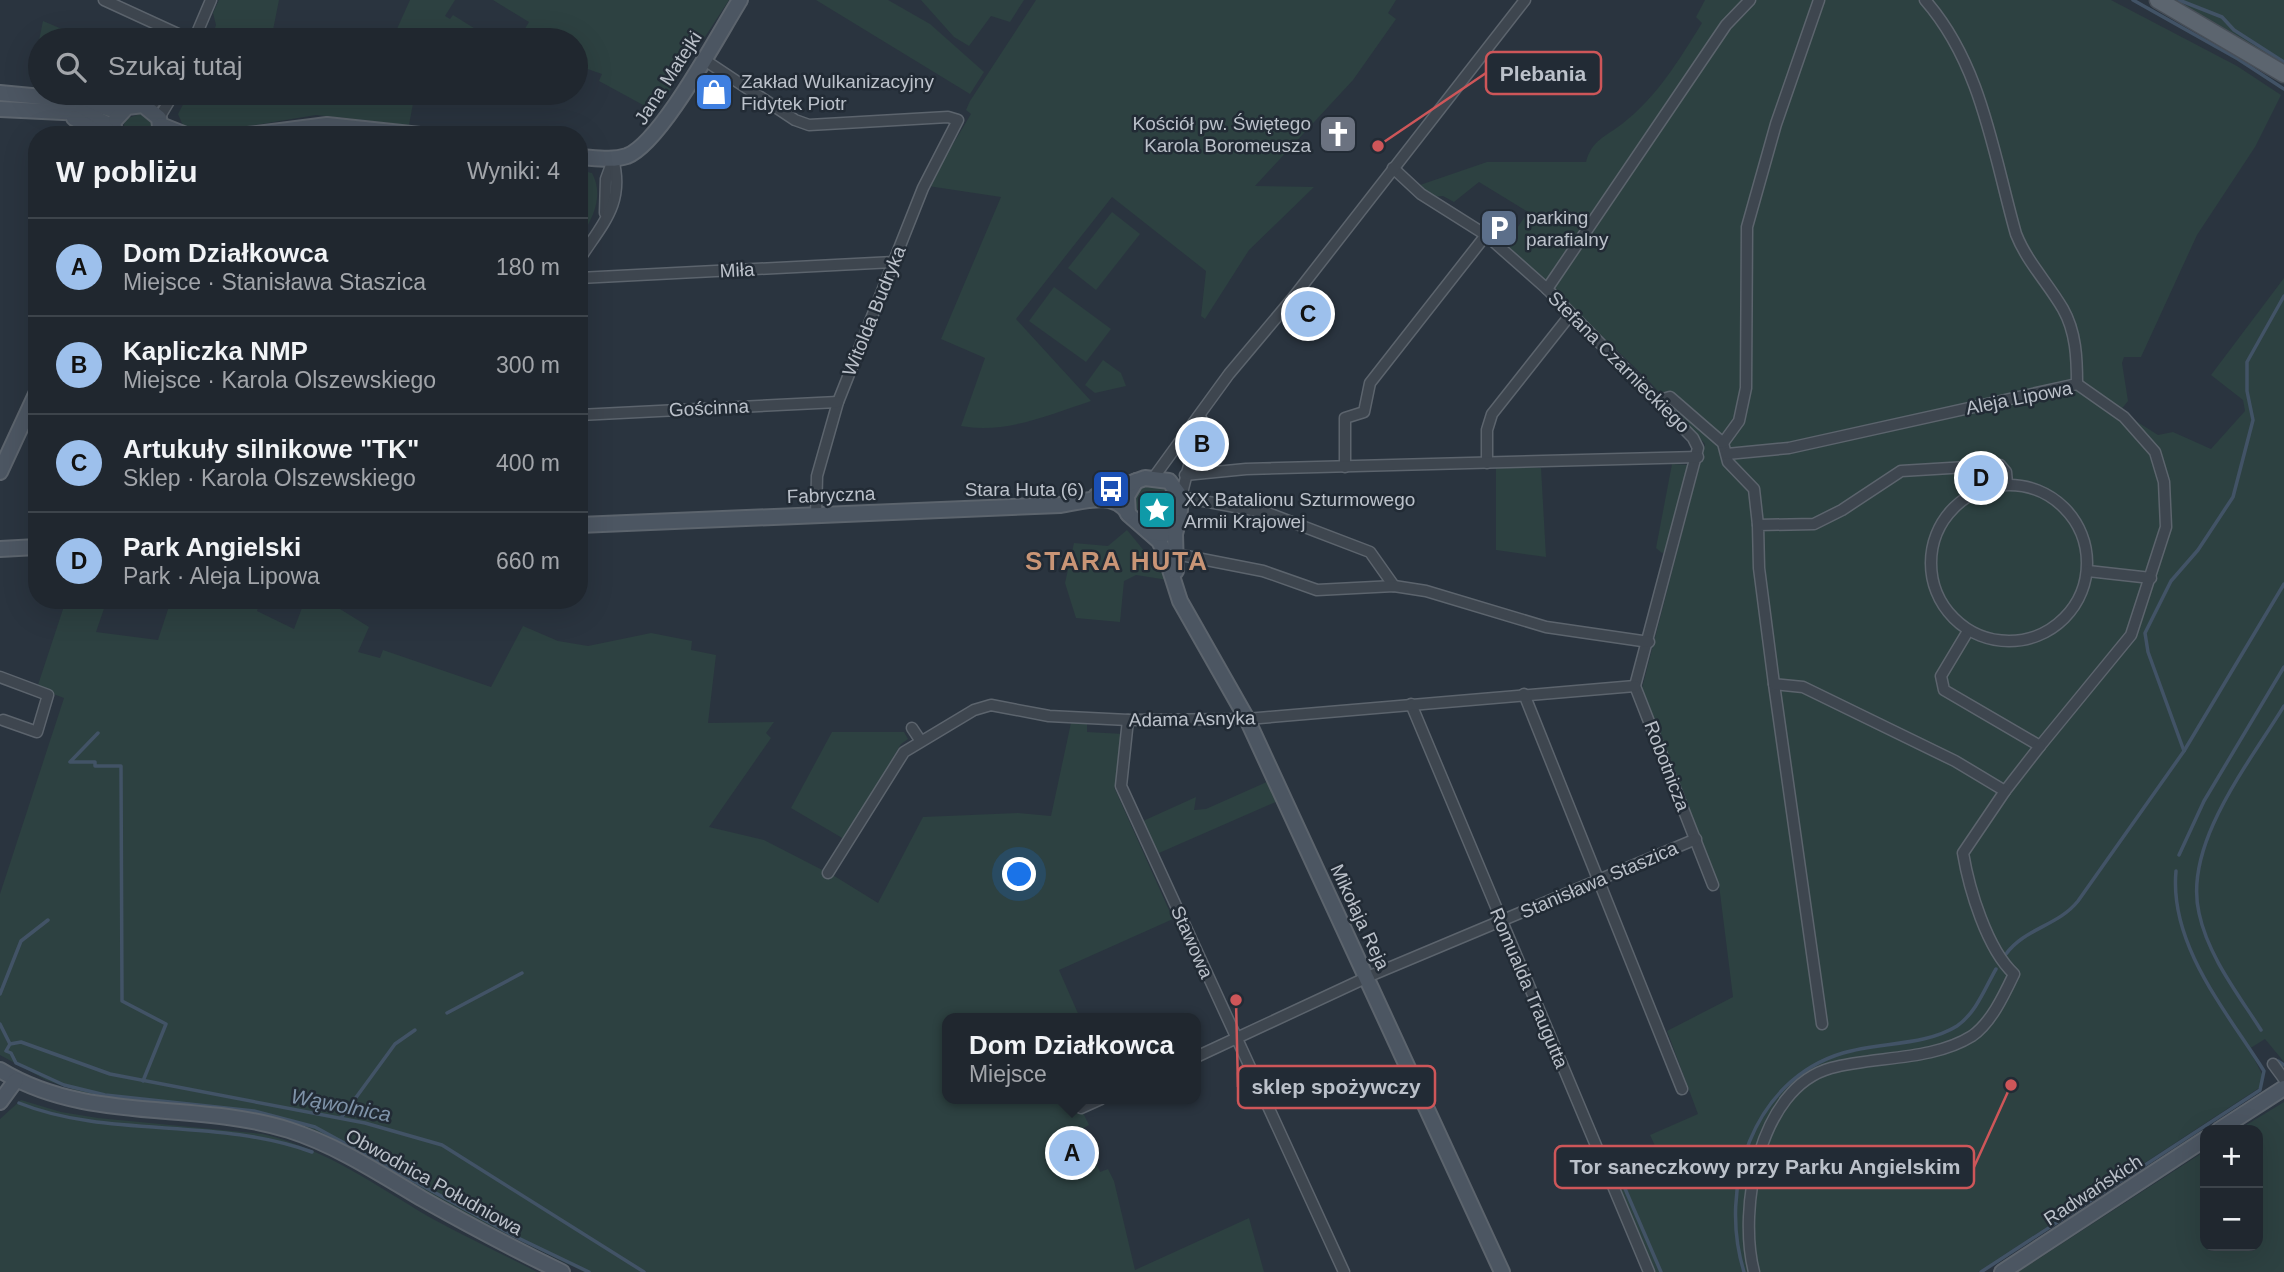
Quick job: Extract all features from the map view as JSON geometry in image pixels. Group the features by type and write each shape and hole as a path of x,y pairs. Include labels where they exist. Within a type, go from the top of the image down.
{"main road":[{"path":"2158,0 2284,74"}],"street":[{"path":"104,0 166,28"},
{"path":"198,28 211,0"},
{"name":"Jana Matejki","path":"613,159 629,155 652,139 740,0"},
{"path":"1154,478 1203,410 1525,0"},
{"path":"1547,289 1726,25 1750,0"},
{"path":"1725,448 1739,421 1747,374 1744,356 1747,227 1776,124 1819,0"},
{"path":"1925,0 1942,20 1966,60 2016,234 2026,257 2055,296 2070,326 2075,342 2077,384"},
{"name":"Witolda Budryka","path":"703,60 795,120 809,125 954,118 958,125 923,188 838,402 817,476 816,515"},
{"path":"0,93 28,96"},
{"path":"95,105 120,112"},
{"path":"113,126 120,112 135,105 158,121 167,105"},
{"path":"0,109 84,113 102,126"},
{"path":"588,158 613,159 606,179 608,200 604,220 588,246"},
{"name":"Stefana Czarnieckiego","path":"1394,168 1421,194 1486,235 1547,289 1693,438 1698,447 1698,457 1636,686"},
{"path":"1345,467 1345,418 1364,412 1370,383 1486,235"},
{"name":"Miła","path":"588,278 894,262"},
{"path":"1488,463 1488,430 1492,414 1571,314"},
{"name":"Aleja Lipowa","path":"1725,448 1788,447 2077,384 2124,417 2155,452 2164,482 2166,527 2131,635 2005,791"},
{"path":"1657,401 1671,397 1725,448 1732,467 1754,489 1759,568 1822,1024"},
{"name":"Gościnna","path":"588,415 838,402"},
{"path":"1170,552 1179,521 1185,475 1203,410"},
{"path":"0,472 28,411"},
{"path":"1185,475 1246,469 1698,457"},
{"path":"1758,525 1814,524 1842,510 1901,471 2000,465 2006,472 2007,484"},
{"path":"1394,586 1370,552 1260,511 1181,497 1169,481 1154,478 1136,481 1127,496 1128,514 1170,552 1263,571 1317,590 1394,586 1426,592 1546,627 1649,642"},
{"name":"Fabryczna","path":"1084,501 1136,481"},
{"path":"2007,484 2036,489 2063,506 2081,533 2088,571 2076,606 2045,633 2008,642 1968,631 1949,613 1934,588 1932,549 1941,524 1957,505 1979,491 2007,484"},
{"name":"Fabryczna","path":"588,525 1059,505 1116,500 1128,514"},
{"path":"1147,531 1166,534 1179,521"},
{"path":"0,549 28,547"},
{"name":"Mikołaja Reja","path":"1170,552 1175,583 1187,617 1247,719 1502,1272"},
{"path":"2088,571 2151,578"},
{"path":"1968,631 1941,677 1944,690 2040,746"},
{"path":"0,677 48,695 37,732 3,720"},
{"path":"1754,1272 1750,1255 1751,1192 1761,1147 1770,1127 1792,1095 1804,1082 1828,1069 1955,1044 1974,1034 2002,999 2014,974 1999,960 1966,872 1963,852 2005,791 1955,761 1803,687 1774,684"},
{"name":"Adama Asnyka","path":"828,873 904,752 974,710 991,705 1049,716 1128,720 1247,719 1636,686"},
{"name":"Robotnicza","path":"1636,686 1713,885"},
{"path":"1524,694 1682,1089"},
{"name":"Romualda Traugutta","path":"1411,704 1649,1272"},
{"name":"Stawowa","path":"1128,720 1121,786 1343,1272"},
{"path":"912,728 920,740"},
{"name":"Stanisława Staszica","path":"1201,1055 1366,978 1696,839"},
{"path":"2273,1064 2284,1079"},
{"name":"Obwodnica Południowa","path":"0,1070 16,1080 55,1094 101,1106 241,1120 289,1130 346,1155 491,1237 562,1272"},
{"path":"0,1102 16,1080"},
{"path":"2227,1125 2284,1088"},
{"path":"1081,1108 1090,1104"},
{"name":"Radwańskich","path":"2002,1272 2200,1142"}],"green space":[{"path":"219,0 279,0 273,28 215,28 213,13"},
{"path":"410,0 455,0 445,16 450,19 453,15 474,28 397,28"},
{"path":"493,0 729,0 656,112 599,81 602,74 588,69 588,28 525,28 529,22"},
{"path":"816,0 888,0 930,24 984,72 970,94"},
{"path":"921,0 1024,0 1010,22 991,16 969,46 954,37"},
{"path":"1036,0 1396,0 1388,13 1396,19 1353,80 1255,186 1314,187 1249,250 1205,319 1201,316 1206,271 1112,197 1016,319 1091,401 1011,425 978,428 961,426 985,358 941,339 1001,197 928,186 971,114 966,110 970,101"},
{"path":"1705,0 2111,0 2237,66 2281,95 2255,147 2197,235 2141,357 2124,357 2122,363 2128,401 2120,411 2158,435 2173,432 2211,449 2245,411 2243,400 2211,375 2284,278 2284,1062 2265,1039 2249,1049 2263,1076 2259,1088 1978,1272 1651,1272 1617,1190 1665,1168 1650,1135 1698,1114 1667,1031 1733,997 1719,885 1642,688 1705,444 1649,381 1506,244 1528,212 1479,182 1454,202 1443,196 1432,197 1420,185 1487,162 1586,162 1596,144 1635,113 1666,77 1702,23 1696,17"},
{"path":"2175,0 2284,0 2284,66 2184,5"},
{"path":"43,21 60,28 42,28"},
{"path":"183,105 413,105 409,125 316,115 250,126 183,126 178,114"},
{"path":"140,114 151,122 151,126 124,126 128,118"},
{"path":"588,172 592,173 597,188 588,224"},
{"path":"1112,212 1140,234 1096,290 1068,268"},
{"path":"1054,287 1111,329 1086,362 1029,321"},
{"path":"1103,360 1121,373 1126,386 1095,393 1085,385"},
{"path":"1672,464 1689,465 1670,549 1662,553 1656,548"},
{"path":"1496,465 1541,468 1546,557 1496,550"},
{"path":"1146,484 1164,486 1174,498 1173,517 1164,528 1147,523 1136,508 1133,496"},
{"path":"1127,530 1168,580 1136,575 1124,581 1120,622 1076,618 1065,583 1074,543 1108,546"},
{"path":"63,609 104,609 96,632 158,640 168,609 258,609 257,611 294,629 302,609 340,609 369,627 358,652 380,658 383,650 491,687 523,626 558,641 588,646 651,633 692,641 691,650 716,655 708,723 774,722 766,733 771,738 709,827 764,840 836,877 878,903 923,817 1018,813 1051,816 1071,723 1087,723 1087,732 1124,734 1118,782 1114,787 1173,919 1059,970 1078,1013 942,1013 942,1104 1078,1104 1089,1125 1082,1129 1100,1172 1108,1169 1114,1181 1135,1270 1249,1218 1264,1272 584,1272 466,1214 334,1140 293,1123 256,1114 89,1095 46,1080 0,1055 0,894 64,698 37,688"},
{"path":"832,732 904,732 908,739 901,744 844,839 791,808"},
{"path":"1269,781 1278,801 1159,853 1143,821 1196,797 1194,810 1206,809"},
{"path":"21,1100 61,1112 98,1118 263,1134 287,1141 330,1159 431,1218 537,1272 0,1272 0,1119"},
{"path":"2284,1102 2284,1272 2018,1272 2200,1154 2200,1251 2263,1251 2263,1125 2246,1125"}],"waterway":[{"path":"2133,0 2238,59 2284,89"},
{"path":"2179,0 2222,17 2234,30 2284,62"},
{"path":"2184,751 2148,652 2145,633 2171,581 2198,550 2233,497 2253,420 2247,391 2247,362 2284,296"},
{"path":"2006,954 2022,938 2061,916 2078,901 2184,751 2284,584"},
{"path":"2179,855 2204,801 2284,667"},
{"path":"2261,1030 2209,944 2199,913 2197,887 2201,859 2210,832 2238,778 2284,706"},
{"path":"98,733 70,762 121,766 122,1001 166,1024 143,1081"},
{"path":"1981,1272 2260,1090 2264,1071 2218,1001 2191,951 2176,898 2176,871"},
{"path":"0,994 21,941 48,920"},
{"path":"1744,1272 1737,1240 1736,1206 1740,1173 1750,1141 1765,1112 1785,1087 1812,1067 1843,1053 1931,1037 1957,1026 1975,1007 1996,969"},
{"path":"447,1013 522,973"},
{"path":"0,1024 10,1044"},
{"path":"341,1118 395,1044 415,1030"},
{"name":"Wąwolnica","path":"589,1272 514,1236 315,1127 254,1111 105,1095 64,1085 16,1063 11,1053 6,1051 10,1044 21,1042 110,1074 365,1123 442,1145 644,1272"},
{"path":"2278,1061 2284,1065"},
{"path":"19,1103 53,1114 89,1121 239,1135 276,1141 312,1152"},
{"path":"1623,1184 1661,1272"}],"place":[{"name":"Zakład Wulkanizacyjny Fidytek Piotr","path":"714,92"},
{"name":"Kościół pw. Świętego Karola Boromeusza","path":"1338,134"},
{"name":"Plebania","path":"1378,146"},
{"name":"parking parafialny","path":"1499,228"},
{"name":"Artukuły silnikowe \"TK\"","path":"1308,314"},
{"name":"Kapliczka NMP","path":"1202,444"},
{"name":"Park Angielski","path":"1981,478"},
{"name":"Stara Huta (6)","path":"1111,489"},
{"name":"XX Batalionu Szturmowego Armii Krajowej","path":"1157,510"},
{"name":"sklep spożywczy","path":"1236,1000"},
{"name":"Tor saneczkowy przy Parku Angielskim","path":"2011,1085"},
{"name":"Dom Działkowca","path":"1072,1153"}],"district":[{"name":"STARA HUTA","path":"1117,561"}]}
